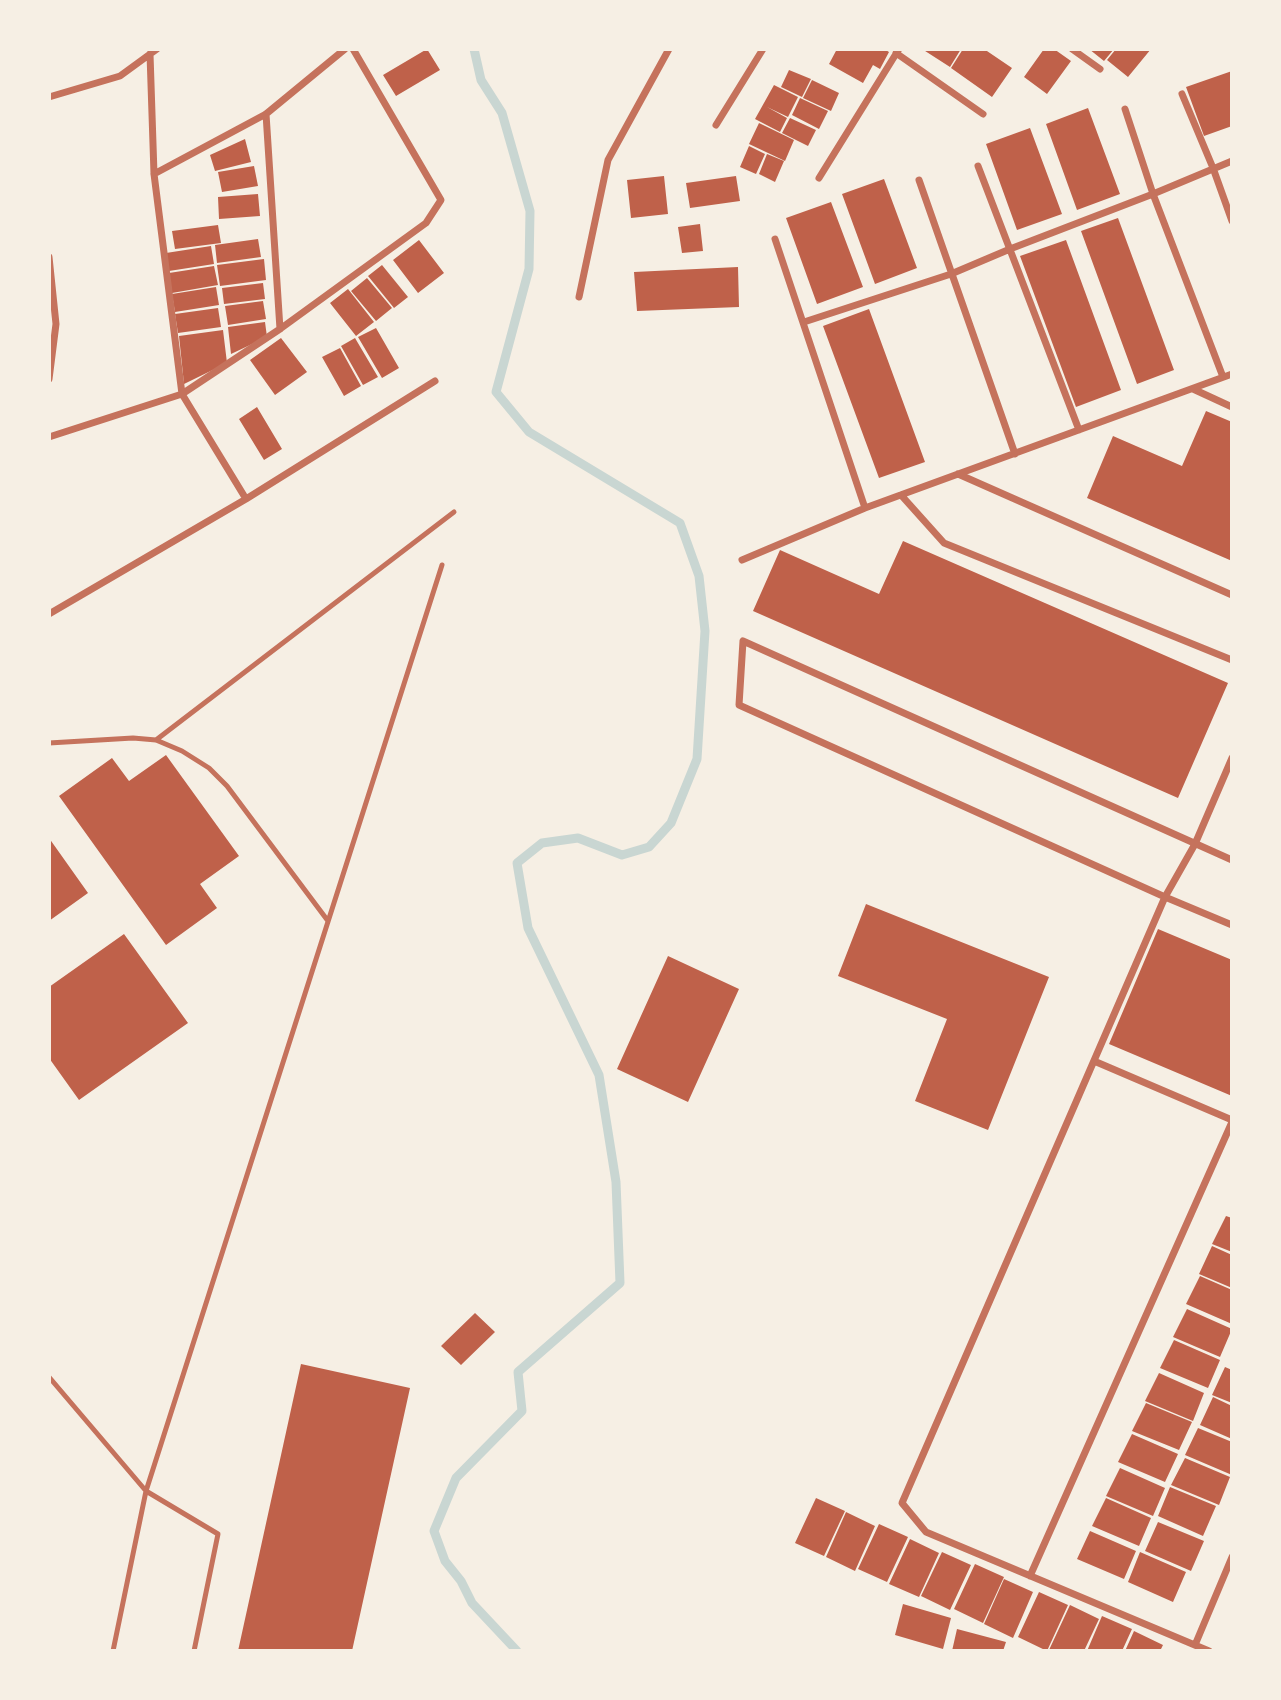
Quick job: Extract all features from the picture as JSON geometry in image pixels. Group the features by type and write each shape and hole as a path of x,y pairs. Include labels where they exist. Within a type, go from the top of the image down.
{"street":[{"path":"154,174 265,114 345,49"},
{"path":"49,437 182,394 279,329 426,223 442,200 353,49"},
{"path":"579,297 608,160 669,49"},
{"path":"716,125 763,49"},
{"path":"1072,49 1100,69"},
{"path":"819,178 897,51 983,114"},
{"path":"49,97 120,76 154,52"},
{"path":"154,52 154,174 182,394 246,499"},
{"path":"1182,94 1232,221"},
{"path":"1125,109 1153,194 1223,377"},
{"path":"265,114 279,329"},
{"path":"804,322 951,274 1232,162"},
{"path":"978,166 1079,430"},
{"path":"919,180 1015,454"},
{"path":"775,239 865,508"},
{"path":"49,257 56,324 49,379"},
{"path":"742,559 865,508 1232,374"},
{"path":"49,614 246,499 435,381"},
{"path":"1192,389 1232,407"},
{"path":"958,474 1232,595"},
{"path":"901,495 944,543 1232,660"},
{"path":"1232,860 743,641 739,705 1232,925"},
{"path":"1209,1651 926,1532 902,1503 1165,897 1195,844 1232,758"},
{"path":"1030,1576 1232,1121 1094,1061"},
{"path":"1195,1645 1232,1557"}],"lane":[{"path":"156,740 454,512"},
{"path":"113,1651 146,1491 442,565"},
{"path":"49,743 132,738 156,740 182,751 209,768 227,786 328,921"},
{"path":"49,1377 146,1491 218,1534 194,1651"}],"building":[{"path":"427,49 440,70 396,96 383,75"},
{"path":"837,49 884,49 889,52 880,69 873,65 863,83 829,64"},
{"path":"922,49 961,49 950,67"},
{"path":"963,49 984,49 1012,68 992,97 951,68"},
{"path":"1044,49 1054,49 1071,61 1047,94 1024,77"},
{"path":"1089,49 1114,49 1104,61"},
{"path":"1116,49 1151,49 1128,77 1107,60"},
{"path":"789,70 811,79 802,97 781,87"},
{"path":"1232,71 1232,126 1204,136 1186,87"},
{"path":"812,80 839,93 831,111 803,98"},
{"path":"774,85 798,97 788,117 767,107 787,118 780,132 755,119"},
{"path":"800,98 828,111 819,129 792,115"},
{"path":"1088,108 1120,194 1077,210 1046,124"},
{"path":"790,118 816,130 808,146 782,133"},
{"path":"759,123 794,140 785,161 749,144"},
{"path":"1030,128 1062,214 1017,230 986,144"},
{"path":"245,139 251,162 215,171 210,155"},
{"path":"749,146 765,154 756,174 740,167"},
{"path":"767,154 784,161 775,182 759,174"},
{"path":"254,166 258,186 222,192 218,172"},
{"path":"664,176 668,214 631,218 627,180"},
{"path":"736,176 740,201 690,208 686,183"},
{"path":"884,179 917,268 875,284 842,194"},
{"path":"258,194 260,216 219,219 218,197"},
{"path":"831,202 863,287 817,304 786,218"},
{"path":"1118,218 1174,370 1137,384 1081,231"},
{"path":"700,224 703,251 682,253 678,227"},
{"path":"218,225 221,243 175,249 172,231"},
{"path":"258,239 261,257 217,263 215,245"},
{"path":"419,240 444,273 418,293 393,260"},
{"path":"1066,240 1121,390 1076,407 1020,256"},
{"path":"211,246 214,264 169,271 166,253"},
{"path":"264,259 266,280 220,286 217,265"},
{"path":"382,265 408,297 394,308 368,276"},
{"path":"214,266 218,285 172,293 169,273"},
{"path":"738,267 739,307 637,311 634,272"},
{"path":"367,278 392,308 376,321 351,291"},
{"path":"263,283 265,299 224,304 222,288"},
{"path":"216,287 219,305 175,312 172,294"},
{"path":"348,289 374,322 356,336 330,303"},
{"path":"263,301 266,319 228,325 225,306"},
{"path":"218,308 221,327 178,333 175,314"},
{"path":"869,309 925,462 879,478 823,326"},
{"path":"265,322 267,337 231,354 228,327"},
{"path":"376,328 399,368 382,378 358,337"},
{"path":"223,330 227,363 184,384 179,336"},
{"path":"281,338 307,372 275,395 250,360"},
{"path":"355,338 378,377 363,385 341,346"},
{"path":"340,348 361,386 344,396 322,357"},
{"path":"257,407 282,449 264,460 239,419"},
{"path":"1206,411 1232,422 1232,561 1087,498 1113,436 1182,466"},
{"path":"903,541 1228,683 1178,798 753,611 780,550 879,594"},
{"path":"166,755 239,856 200,884 217,908 166,945 59,796 112,758 129,781"},
{"path":"49,838 88,893 49,921"},
{"path":"866,904 1049,977 988,1130 915,1101 947,1019 838,976"},
{"path":"1158,929 1232,960 1232,1096 1109,1044"},
{"path":"124,934 188,1023 79,1100 49,1058 49,987"},
{"path":"668,956 739,989 688,1102 617,1069"},
{"path":"1226,1216 1232,1218 1232,1252 1212,1244"},
{"path":"1212,1246 1232,1255 1232,1288 1199,1274"},
{"path":"1200,1276 1232,1290 1232,1324 1186,1304"},
{"path":"1187,1309 1232,1329 1220,1357 1173,1337"},
{"path":"475,1313 495,1332 461,1365 441,1346"},
{"path":"1174,1340 1220,1360 1208,1388 1160,1368"},
{"path":"301,1364 410,1388 352,1651 238,1651"},
{"path":"1225,1367 1232,1370 1232,1403 1212,1395"},
{"path":"1159,1373 1204,1393 1193,1421 1145,1401"},
{"path":"1213,1397 1232,1406 1232,1439 1200,1425"},
{"path":"1146,1403 1192,1422 1179,1450 1132,1431"},
{"path":"1198,1428 1232,1442 1232,1475 1185,1455"},
{"path":"1132,1434 1178,1454 1165,1482 1118,1462"},
{"path":"1185,1458 1230,1477 1219,1505 1171,1485"},
{"path":"1120,1468 1165,1488 1153,1516 1106,1496"},
{"path":"1170,1487 1216,1506 1203,1536 1158,1516"},
{"path":"816,1498 845,1511 824,1556 795,1543"},
{"path":"1106,1498 1151,1518 1139,1546 1092,1526"},
{"path":"846,1512 875,1526 855,1571 826,1557"},
{"path":"1158,1522 1204,1541 1191,1571 1145,1551"},
{"path":"879,1524 908,1537 887,1582 858,1569"},
{"path":"1090,1531 1136,1551 1124,1579 1077,1559"},
{"path":"910,1539 939,1553 919,1597 889,1584"},
{"path":"942,1552 971,1565 950,1610 921,1596"},
{"path":"1140,1552 1186,1572 1173,1602 1128,1582"},
{"path":"975,1564 1004,1577 983,1623 954,1609"},
{"path":"1004,1579 1033,1592 1013,1638 984,1624"},
{"path":"1039,1592 1068,1605 1047,1651 1018,1637"},
{"path":"903,1604 951,1618 943,1649 895,1635"},
{"path":"1070,1605 1099,1619 1084,1651 1051,1651 1049,1650"},
{"path":"1102,1616 1132,1629 1122,1651 1087,1651"},
{"path":"957,1629 1006,1642 1003,1651 952,1651"},
{"path":"1134,1631 1163,1645 1160,1651 1125,1651"}],"waterway":[{"path":"474,49 481,80 502,113 530,211 529,269 496,392 529,432 680,523 699,576 705,631 697,759 671,823 649,847 622,855 578,838 542,843 517,863 528,928 599,1075 616,1182 620,1283 518,1372 522,1411 456,1478 434,1531 445,1561 461,1581 472,1603 517,1651"}]}
